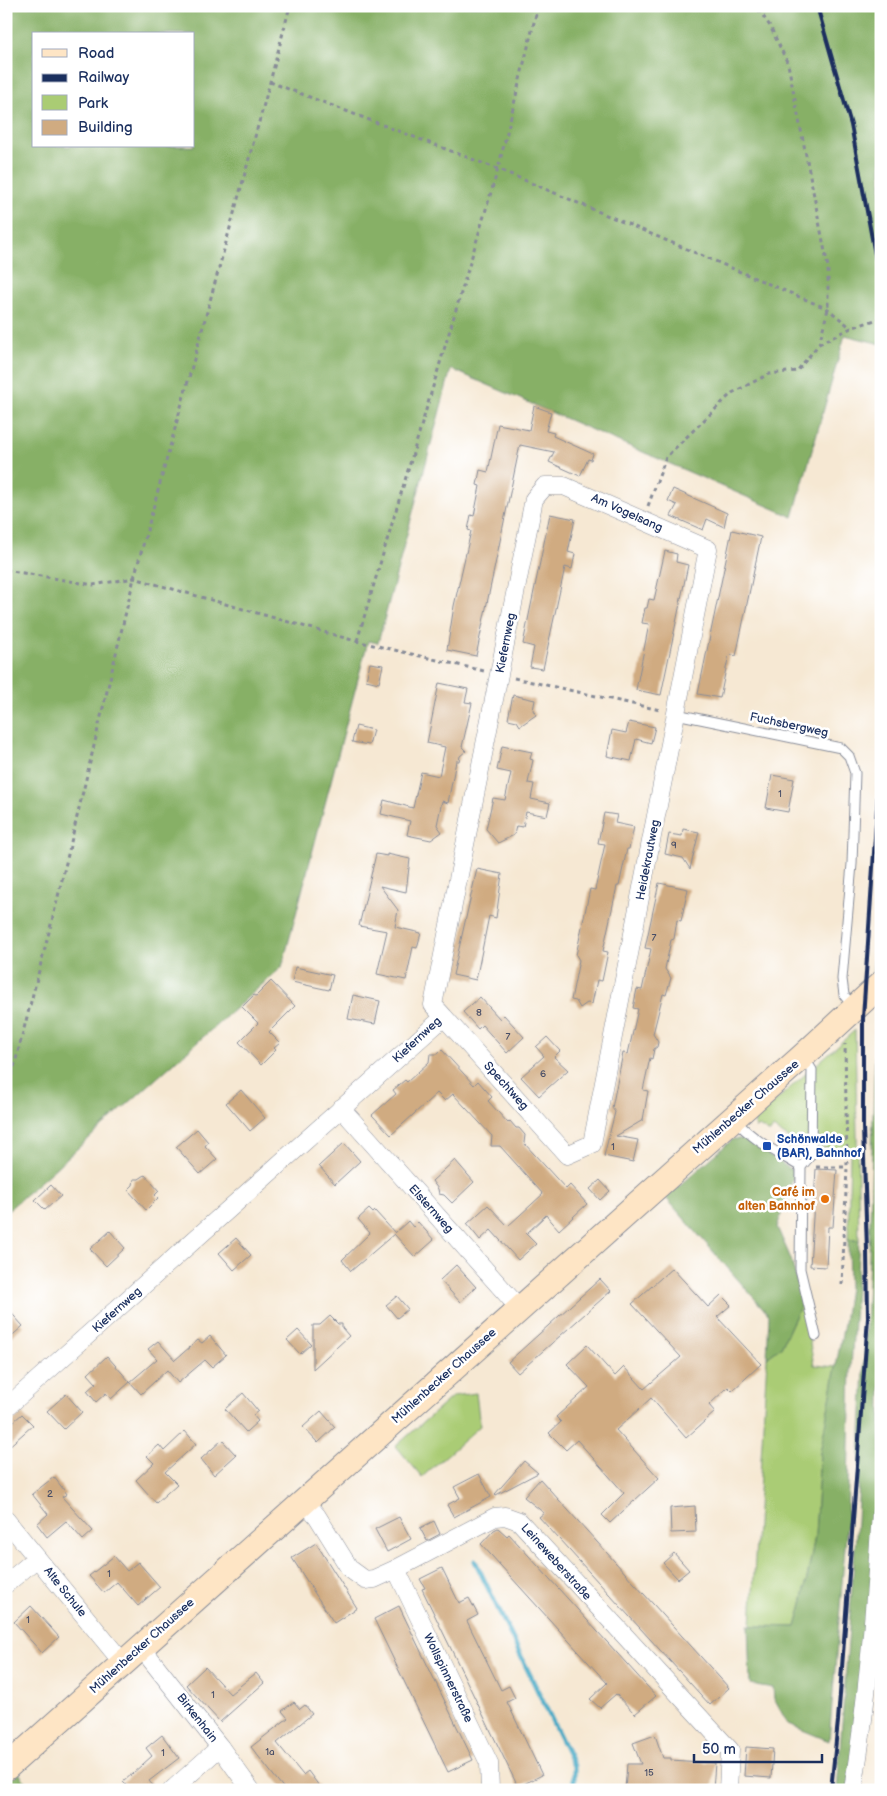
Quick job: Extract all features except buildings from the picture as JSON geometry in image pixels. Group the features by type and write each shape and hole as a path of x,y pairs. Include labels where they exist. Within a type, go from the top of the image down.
{"main road":[{"name":"Mühlenbecker Chaussee","path":"6,1768 803,1056 881,984"}],"street":[{"name":"Am Vogelsang","path":"545,486 564,486 708,548"},
{"name":"Kiefernweg","path":"6,1408 444,1017 433,1005 534,499 545,486"},
{"name":"Heidekrautweg","path":"568,1155 592,1144 708,548"},
{"name":"Spechtweg","path":"444,1017 568,1155"},
{"name":"Elsternweg","path":"341,1108 520,1309"},
{"name":"Leineweberstraße","path":"304,1501 317,1516 350,1569 366,1580 374,1579 396,1569 495,1517 505,1516 519,1521 730,1750 728,1790"},
{"path":"853,1790 877,1622 881,1513"},
{"name":"Alte Schule","path":"6,1520 37,1558 132,1655"},
{"path":"6,1584 37,1558"},
{"name":"Wollspinnerstraße","path":"396,1569 489,1763 490,1790"},
{"name":"Birkenhain","path":"132,1655 220,1747 251,1790"},
{"path":"172,1790 220,1747"}],"lane":[{"name":"Fuchsbergweg","path":"676,714 840,748 848,756 855,774 852,864 842,979 844,995 854,1008"},
{"path":"803,1056 812,1070 811,1155 800,1167 800,1269 816,1336"},
{"path":"733,1118 741,1127 800,1167"}],"path":[{"path":"6,1098 55,909 134,578 290,6"},
{"path":"357,641 498,170 538,6"},
{"path":"756,6 770,26 788,64 828,268 828,309 819,344"},
{"path":"270,82 498,170 828,309 851,328"},
{"path":"644,521 666,458 732,393 769,374 797,371 819,344 851,328 881,318"},
{"path":"6,570 93,585 134,578 357,641 676,714"},
{"path":"842,1285 847,1167 846,1047 844,1041"},
{"path":"800,1167 847,1167"}],"green space":[{"path":"6,6 881,6 881,344 845,335 793,517 451,369 378,643 368,641 282,967 6,1212"},
{"path":"881,857 881,974 872,984"},
{"path":"881,1006 881,1458 872,1606 848,1790 837,1790 857,1521 869,1259 876,1010"},
{"path":"855,1030 859,1240 848,1240 850,1153 793,1141 773,1128 770,1133 759,1126 756,1129 754,1120"},
{"path":"733,1139 744,1139 795,1172 777,1227 791,1259 802,1302 781,1347 767,1358 769,1315 666,1198"},
{"path":"848,1240 859,1240 851,1368 847,1523 829,1741 788,1724 774,1699 773,1688 750,1684 748,1625 796,1627 815,1536 820,1453 849,1287"},
{"path":"802,1302 814,1365 836,1367 820,1453 815,1536 796,1627 753,1626 751,1625 767,1358 781,1347"},
{"path":"476,1393 480,1426 422,1477 396,1446 453,1396"},
{"path":"15,1767 31,1790 6,1790 6,1775"}],"waterway":[{"path":"475,1561 574,1766 574,1790"}],"railway":[{"path":"817,6 851,125 881,287"},
{"path":"831,1790 838,1721 868,1318 863,1127 863,1018 881,747"}],"place":[{"name":"Schönwalde (BAR), Bahnhof","path":"767,1146"},
{"name":"Café im alten Bahnhof","path":"825,1199"}]}
